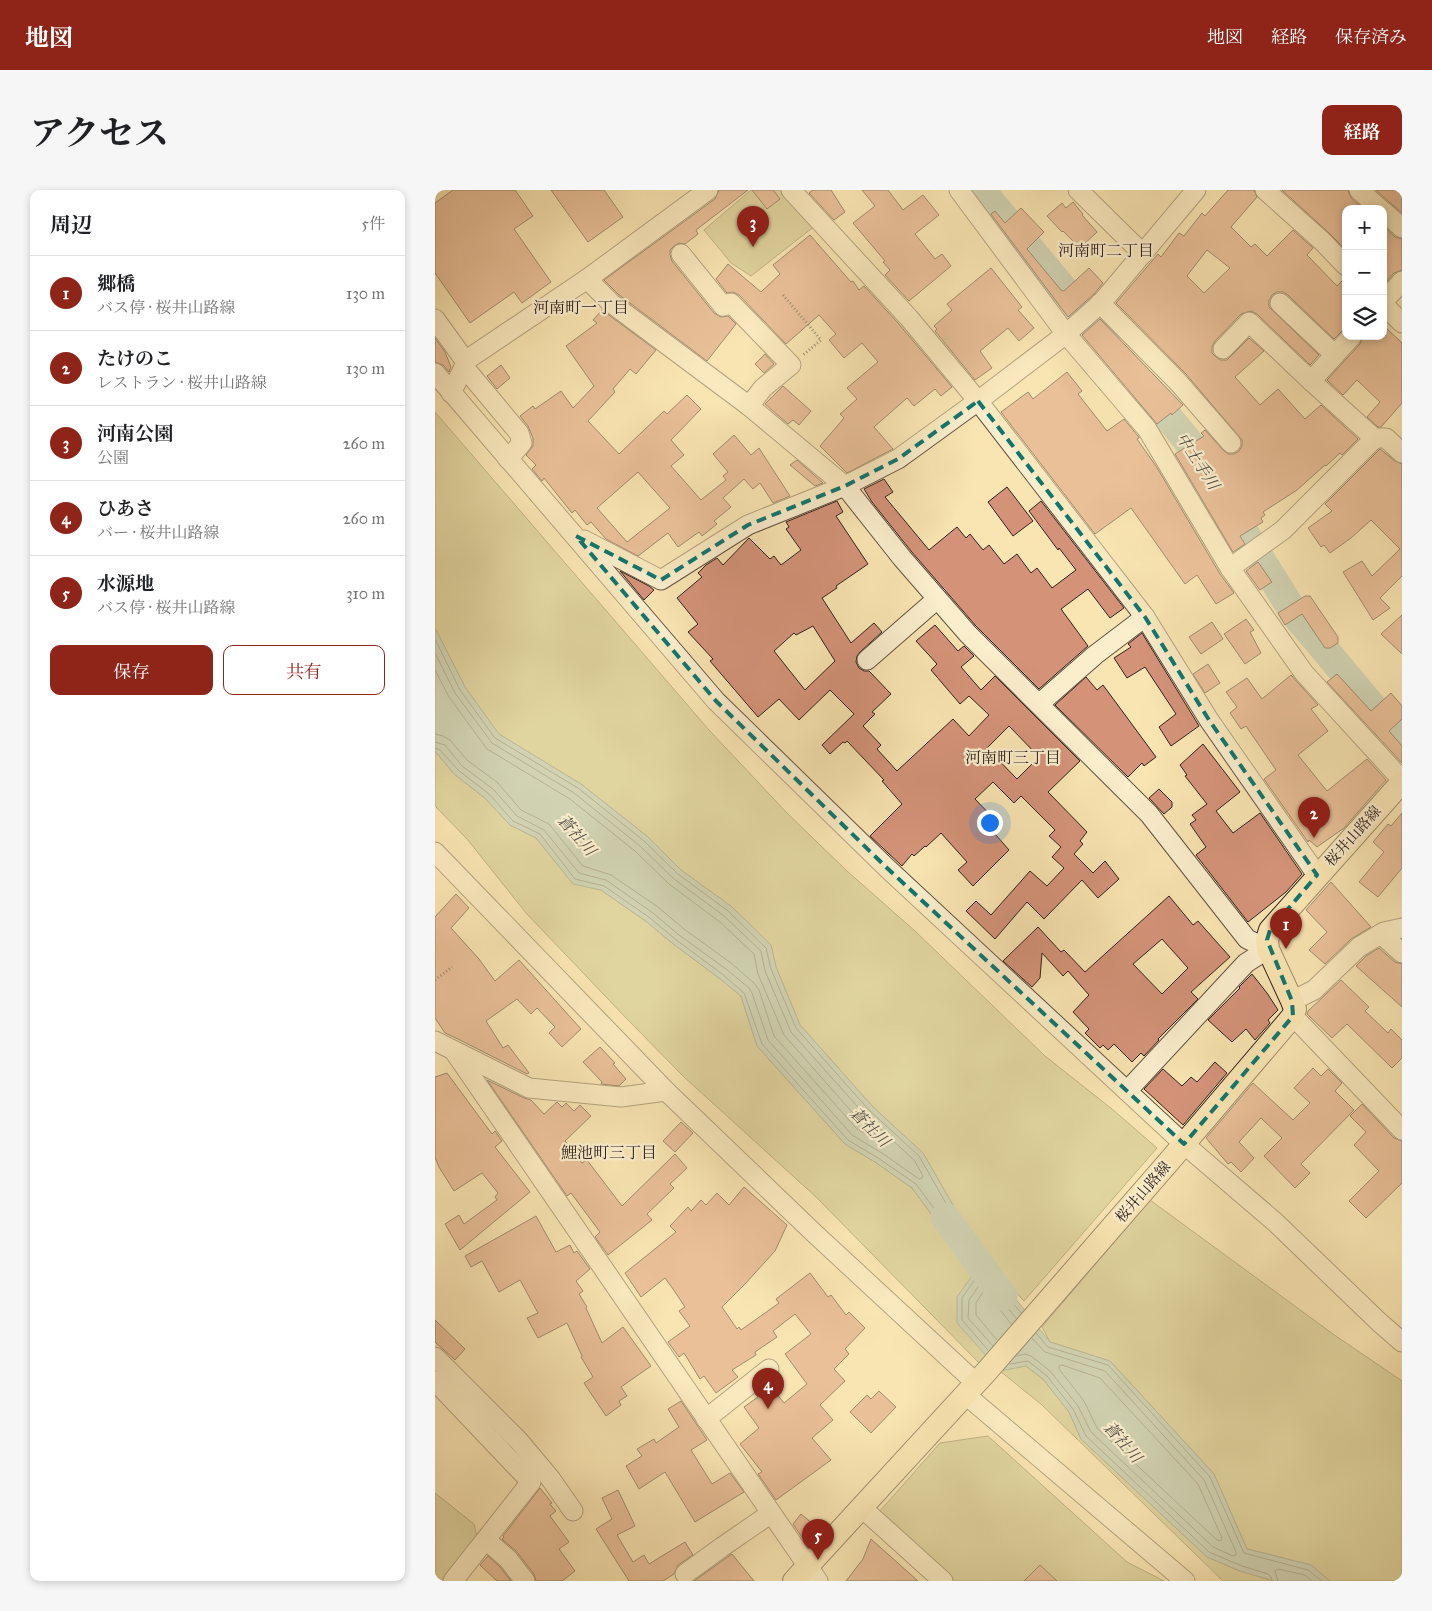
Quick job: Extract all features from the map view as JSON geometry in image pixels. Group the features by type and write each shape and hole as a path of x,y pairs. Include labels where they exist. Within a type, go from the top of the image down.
{"main road":[{"name":"桜井山路線","path":"1268,950 1267,940 1270,930 1317,875 1401,785"},
{"path":"1268,950 1292,1008"},
{"name":"桜井山路線","path":"806,1576 861,1507 976,1383 1178,1151 1292,1008"}],"street":[{"path":"451,393 468,359 587,279 708,190"},
{"path":"791,190 909,318 978,401 1145,617 1209,720 1317,875"},
{"path":"959,190 1067,334 1147,429 1231,567 1303,673 1401,785"},
{"path":"1078,190 1143,254"},
{"path":"576,536 661,580 748,525 845,486 899,459 1067,334 1101,303 1196,190"},
{"path":"1265,190 1322,241 1342,262"},
{"path":"1359,190 1376,205"},
{"path":"1387,215 1402,228"},
{"path":"681,254 723,306 731,303 791,365 763,388 749,406"},
{"path":"587,279 611,303 749,406 845,486 901,558 968,634 1149,814 1247,939 1268,950"},
{"path":"1387,298 1402,281"},
{"path":"1101,303 1178,382 1231,443"},
{"path":"1280,303 1335,355"},
{"path":"1387,307 1402,323"},
{"path":"435,319 465,364 519,433 522,442 509,459"},
{"path":"1223,349 1249,322 1375,438 1386,438 1402,453"},
{"path":"1311,381 1348,340"},
{"path":"435,373 717,701 887,868 1127,1091 1178,1151 1275,1222 1402,1342"},
{"path":"1231,567 1283,530 1375,438"},
{"path":"867,660 937,599"},
{"path":"1039,704 1095,655 1145,617"},
{"path":"435,852 666,1091 814,1233 1185,1581"},
{"path":"1402,928 1381,934 1359,946 1314,990 1292,1008 1402,1130"},
{"path":"1381,934 1402,953"},
{"path":"1127,1091 1246,962 1268,950"},
{"path":"435,1041 529,1088 621,1097 666,1091"},
{"path":"454,1050 770,1514 806,1576"},
{"path":"435,1357 439,1380 531,1482 486,1540 463,1577"},
{"path":"705,1419 769,1369"},
{"path":"439,1380 519,1441 550,1478 573,1511"},
{"path":"861,1507 943,1581"},
{"path":"685,1574 770,1514"},
{"path":"486,1540 508,1559 525,1581"}],"path":[{"path":"783,295 821,340 791,365"},
{"path":"435,980 452,967"}],"highlighted area":[{"path":"978,401 1145,617 1209,720 1317,875 1270,930 1267,940 1292,1001 1293,1016 1184,1144 887,868 716,701 576,536 661,580 748,525 845,486 898,459"}],"shaded area":[{"path":"751,190 787,190 816,225 751,276 731,263 704,230"},
{"path":"435,412 709,730 787,813 847,871 915,931 1045,1056 1112,1109 1157,1148 1024,1301 984,1259 1026,1366 1043,1379 1069,1412 1081,1439 1207,1557 1240,1571 1274,1581 1223,1581 1042,1405 1000,1371 987,1371 816,1197 684,1077 627,1019 526,913 467,839 435,806 435,751 454,774 485,798 510,825 536,838 573,883 601,890 647,922 741,996 757,1046 845,1144 912,1188 948,1237 983,1258 923,1153 873,1107 800,1025 776,967 771,945 732,907 681,870 648,837 581,784 499,735 465,687 435,628"},
{"path":"1150,1200 1333,1334 1402,1381 1402,1581 1330,1581 1311,1565 1247,1549 1214,1474 1110,1361 1050,1342 1042,1327"},
{"path":"988,1436 1127,1562 1164,1581 955,1581 879,1512 940,1443"},
{"path":"435,1493 474,1524 477,1537 442,1581 435,1581"}],"water":[{"path":"435,628 465,687 499,734 581,784 648,837 681,870 732,907 771,945 776,967 800,1025 873,1107 923,1153 984,1259 948,1237 912,1188 845,1144 757,1046 741,996 647,922 601,890 573,884 536,838 510,825 485,798 454,774 435,751"},
{"path":"984,1259 1050,1342 1110,1361 1214,1474 1247,1549 1311,1565 1330,1581 1274,1581 1240,1571 1207,1557 1081,1439 1069,1412 1043,1379 1026,1366 1000,1371 957,1323 957,1297"}],"building":[{"path":"453,190 515,190 533,216 514,229 551,282 522,303 514,292 470,323 435,273 435,203"},
{"path":"551,190 604,190 623,217 588,242"},
{"path":"719,190 748,190 696,230 698,234 685,244 679,243 670,250 672,261 714,313 721,317 728,316 736,324 707,361 618,294 604,280 715,199"},
{"path":"752,190 773,190 780,199 767,209"},
{"path":"813,190 831,190 845,212 834,220 809,193"},
{"path":"862,190 888,190 903,210 923,195 939,215 915,234 935,259 942,254 951,266 909,301 885,275 890,270 883,262 885,261 853,223 875,206"},
{"path":"1228,190 1254,190 1257,197 1231,227 1251,247 1255,244 1267,256 1293,230 1313,248 1307,255 1337,286 1342,281 1342,331 1334,339 1283,292 1277,292 1269,300 1269,307 1319,355 1310,365 1257,314 1251,311 1241,314 1215,341 1212,353 1220,360 1227,360 1249,338 1264,351 1235,377 1260,405 1278,389 1305,419 1321,405 1358,439 1342,455 1340,453 1297,490 1263,512 1265,515 1261,518 1263,522 1240,536 1245,544 1233,552 1175,454 1204,436 1201,433 1205,430 1228,454 1234,454 1239,451 1242,446 1242,440 1186,374 1116,303 1158,254 1161,257 1179,233 1184,236 1202,213 1205,216","holes":["1207,250 1230,268 1204,293 1187,276"]},
{"path":"1282,190 1348,190 1351,198 1359,205 1342,205 1342,246"},
{"path":"1376,190 1402,190 1402,213 1388,201"},
{"path":"1073,202 1097,232 1080,248 1047,216 1062,203 1066,208"},
{"path":"1021,208 1044,232 1027,249 1061,290 1064,291 1089,268 1103,283 1094,294 1068,317 991,214 995,211 1005,223"},
{"path":"1387,230 1395,237 1402,239 1402,270 1394,273 1387,281"},
{"path":"810,235 851,282 853,281 859,290 864,286 952,387 941,396 935,389 914,406 907,398 874,427 893,449 847,473 820,446 844,418 840,414 857,399 847,388 878,362 862,343 844,358 829,340 836,334 819,315 786,344 739,295 733,292 727,293 716,279 728,264 761,292 780,274 773,265"},
{"path":"991,268 1022,307 1018,310 1034,328 1019,341 1008,328 980,351 992,368 975,380 935,331 937,329 934,326 952,310 947,304"},
{"path":"602,310 656,350 636,374 630,369 613,389 615,392 588,421 619,454 664,411 667,414 687,395 701,409 671,440 684,455 671,466 701,500 726,480 723,476 728,472 713,454 734,435 751,455 759,448 790,496 773,503 760,483 753,489 744,479 723,498 731,507 714,521 717,524 702,536 699,532 678,547 668,533 638,556 606,539 591,522 587,525 575,510 572,513 544,478 542,481 532,469 536,465 526,455 533,446 533,438 528,426 520,416 533,406 535,409 561,391 573,408 594,386 566,346 597,323 593,320","holes":["638,472 670,508 627,542 597,508"]},
{"path":"1100,319 1183,405 1172,415 1171,413 1157,424 1082,335"},
{"path":"1387,329 1402,343 1402,403 1381,427 1378,427 1367,417 1380,402 1357,380 1343,395 1327,380 1362,340 1387,340"},
{"path":"435,338 445,352 451,367 449,372 443,365 435,362"},
{"path":"765,354 774,364 764,373 755,364"},
{"path":"501,365 510,378 497,389 487,376"},
{"path":"1067,372 1082,391 1078,394 1107,431 1124,419 1138,436 1139,438 1137,439 1156,466 1220,574 1234,593 1216,604 1197,575 1185,584 1131,508 1095,534 1001,412 1028,392 1033,399"},
{"path":"783,386 811,411 799,425 793,420 788,424 765,404"},
{"path":"1380,449 1402,464 1402,576 1380,598 1390,608 1373,620 1343,572 1362,561 1372,576 1400,549 1371,520 1330,553 1324,545 1321,547 1308,528 1332,511 1325,504"},
{"path":"797,460 823,483 815,486 790,465"},
{"path":"884,479 893,492 885,497 929,550 957,527 966,538 970,534 983,550 989,545 1004,564 1017,554 1031,573 1037,568 1052,588 1076,570 1059,548 1058,550 1029,511 1041,501 1124,608 1110,618 1088,589 1061,609 1088,646 1039,689 976,626 911,551 872,502 864,489"},
{"path":"1007,487 1033,521 1013,536 988,502"},
{"path":"837,501 843,512 836,516 868,564 822,598 851,643 874,623 882,632 860,652 856,662 859,668 869,671 891,694 872,712 875,714 863,726 881,745 877,749 897,771 953,719 969,736 989,715 969,696 960,704 931,670 937,664 916,641 935,625 958,651 964,646 974,656 961,667 981,690 995,676 1080,761 1048,792 1087,832 1080,841 1083,844 1074,854 1093,873 1105,861 1119,879 1098,898 1082,880 1044,919 1027,902 995,939 966,911 976,901 991,915 1030,871 1047,886 1064,868 1052,857 1061,847 1049,836 1055,830 1021,796 1014,803 993,782 975,799 997,822 991,827 1009,850 973,886 958,870 967,862 941,833 914,856 912,854 902,866 870,836 902,804 882,781 884,780 847,741 843,742 830,754 822,745 854,714 830,690 799,720 779,699 758,717 710,661 713,659 688,632 698,624 677,598 702,577 698,573 706,565 717,558 723,565 749,538 770,559 774,556 781,565 801,550 786,529 789,527 786,522","holes":["813,626 835,661 805,690 774,651 794,633 796,635","1009,726 1039,757 1017,779 987,748"]},
{"path":"1258,562 1272,582 1260,590 1246,571"},
{"path":"620,571 649,586 654,590 644,600"},
{"path":"1305,596 1310,596 1338,637 1338,643 1330,648 1325,648 1302,614 1285,625 1278,613"},
{"path":"1402,615 1402,654 1381,634"},
{"path":"1246,619 1254,630 1250,632 1261,653 1245,664 1224,634"},
{"path":"1212,622 1223,639 1201,654 1189,637"},
{"path":"1142,633 1199,726 1171,746 1159,727 1176,714 1145,667 1127,678 1114,658 1131,647 1128,644"},
{"path":"1208,664 1220,683 1205,693 1193,674"},
{"path":"1337,674 1371,711 1391,693 1402,706 1402,719 1389,731 1402,746 1402,763 1327,682"},
{"path":"1291,675 1318,705 1311,709 1328,731 1298,755 1327,791 1367,759 1386,780 1344,828 1317,847 1309,840 1308,842 1264,779 1276,770 1246,726 1241,729 1230,713 1237,707 1226,692 1247,678 1262,699"},
{"path":"1086,677 1097,690 1103,685 1156,757 1144,766 1142,763 1128,777 1055,705"},
{"path":"1203,744 1240,792 1216,811 1233,833 1260,813 1302,874 1286,892 1248,922 1196,855 1206,847 1190,824 1196,820 1192,815 1207,804 1185,776 1187,775 1180,765"},
{"path":"1159,789 1172,802 1172,807 1164,814 1149,798"},
{"path":"1402,813 1402,868 1378,897 1359,882 1384,852 1373,842 1388,824 1391,826"},
{"path":"1331,882 1371,927 1351,939 1325,964 1309,950 1327,932 1306,910"},
{"path":"456,894 469,908 451,928 479,959 495,981 519,960 581,1029 562,1047 549,1033 555,1027 537,1008 531,1014 517,999 486,1021 503,1048 508,1045 529,1073 527,1074 445,1033 435,1018 435,917"},
{"path":"1169,896 1193,925 1198,921 1230,957 1191,992 1198,999 1158,1039 1144,1056 1141,1053 1132,1062 1114,1044 1108,1050 1103,1045 1100,1048 1085,1033 1089,1029 1073,1012 1089,995 1068,971 1063,976 1042,953 1040,978 1032,987 1003,961 1038,927 1061,952 1064,950 1085,972","holes":["1162,939 1188,968 1162,994 1133,964"]},
{"path":"1379,948 1395,962 1402,964 1402,1007 1356,966 1366,956"},
{"path":"1252,974 1278,1010 1268,1020 1270,1023 1255,1040 1246,1029 1232,1042 1208,1020"},
{"path":"1341,980 1369,1007 1365,1011 1388,1033 1391,1029 1402,1040 1402,1058 1392,1068 1347,1024 1332,1038 1307,1014"},
{"path":"600,1047 615,1063 613,1064 626,1079 619,1086 601,1084 602,1082 583,1062"},
{"path":"1215,1062 1227,1073 1183,1125 1144,1089 1163,1069 1182,1086 1191,1077 1197,1082"},
{"path":"1313,1068 1321,1076 1328,1069 1342,1083 1335,1091 1354,1110 1301,1164 1310,1173 1295,1188 1264,1156 1282,1138 1261,1118 1239,1142 1254,1158 1241,1172 1231,1162 1228,1164 1206,1138 1253,1083 1293,1120 1310,1103 1294,1088"},
{"path":"447,1073 492,1134 495,1131 502,1141 495,1147 530,1192 460,1250 445,1224 459,1215 464,1224 497,1200 495,1197 498,1193 482,1173 454,1191 439,1167 435,1157 435,1077"},
{"path":"487,1080 531,1100 544,1114 557,1102 562,1107 566,1103 574,1111 580,1105 591,1116 565,1141 582,1163 587,1160 622,1206 675,1154 687,1168 670,1184 674,1188 647,1214 652,1220 608,1255 595,1237 600,1232 571,1193 567,1196"},
{"path":"1362,1104 1394,1138 1402,1141 1402,1183 1366,1218 1349,1201 1379,1171 1354,1145 1366,1132 1350,1116"},
{"path":"681,1122 693,1133 675,1152 663,1141"},
{"path":"744,1187 787,1225 775,1251 722,1307 737,1329 739,1327 741,1330 779,1303 776,1299 810,1273 828,1297 831,1295 846,1315 849,1312 865,1328 845,1349 849,1354 834,1369 845,1381 820,1405 833,1420 812,1438 831,1460 776,1500 758,1474 762,1472 740,1444 759,1428 744,1407 758,1397 755,1394 769,1384 784,1403 807,1384 785,1354 811,1334 795,1314 773,1331 777,1337 755,1352 756,1355 732,1370 738,1377 716,1393 704,1376 700,1379 684,1353 679,1357 668,1342 690,1326 679,1311 685,1307 665,1278 641,1297 625,1273 676,1232 670,1226 688,1207 691,1211 701,1200 706,1205 717,1193 729,1205"},
{"path":"536,1216 556,1252 570,1245 574,1253 577,1251 590,1269 576,1281 583,1291 579,1294 587,1307 602,1343 623,1327 651,1366 621,1387 627,1396 619,1401 621,1405 606,1416 584,1383 593,1377 581,1357 567,1323 538,1338 527,1318 538,1313 520,1280 499,1292 482,1261 471,1267 465,1256"},
{"path":"435,1320 465,1349 455,1360 435,1342"},
{"path":"879,1391 896,1407 871,1433 850,1412 867,1395 871,1399"},
{"path":"681,1401 707,1440 691,1450 712,1484 730,1473 744,1492 695,1522 665,1472 639,1489 626,1466 642,1456 637,1449 654,1439 656,1443 679,1427 668,1409"},
{"path":"540,1488 556,1511 550,1516 569,1542 559,1549 575,1571 562,1581 536,1581 534,1574 517,1552 502,1539"},
{"path":"618,1490 635,1526 617,1535 633,1562 644,1555 649,1564 685,1542 693,1555 678,1565 674,1574 663,1581 629,1581 596,1529 612,1519 602,1498"},
{"path":"801,1514 818,1528 806,1543 793,1524"},
{"path":"871,1539 918,1581 846,1581 863,1559"},
{"path":"732,1554 754,1581 694,1581 729,1556"},
{"path":"488,1556 511,1581 497,1581 480,1565"},
{"path":"1040,1565 1057,1581 1024,1581"}],"waterway":[{"name":"中土手川","path":"981,190 1105,339"},
{"name":"中土手川","path":"1142,385 1187,440 1294,613 1402,742"},
{"name":"蒼社川","path":"945,1217 1003,1296"}],"place":[{"name":"河南公園","path":"753,247"},
{"name":"たけのこ","path":"1314,838"},
{"name":"郷橋","path":"1286,949"},
{"name":"ひあさ","path":"768,1409"},
{"name":"水源地","path":"818,1560"}],"district":[{"name":"河南町二丁目","path":"1106,250"},
{"name":"河南町一丁目","path":"581,307"},
{"name":"河南町三丁目","path":"1013,757"},
{"name":"鯉池町三丁目","path":"609,1152"}]}
